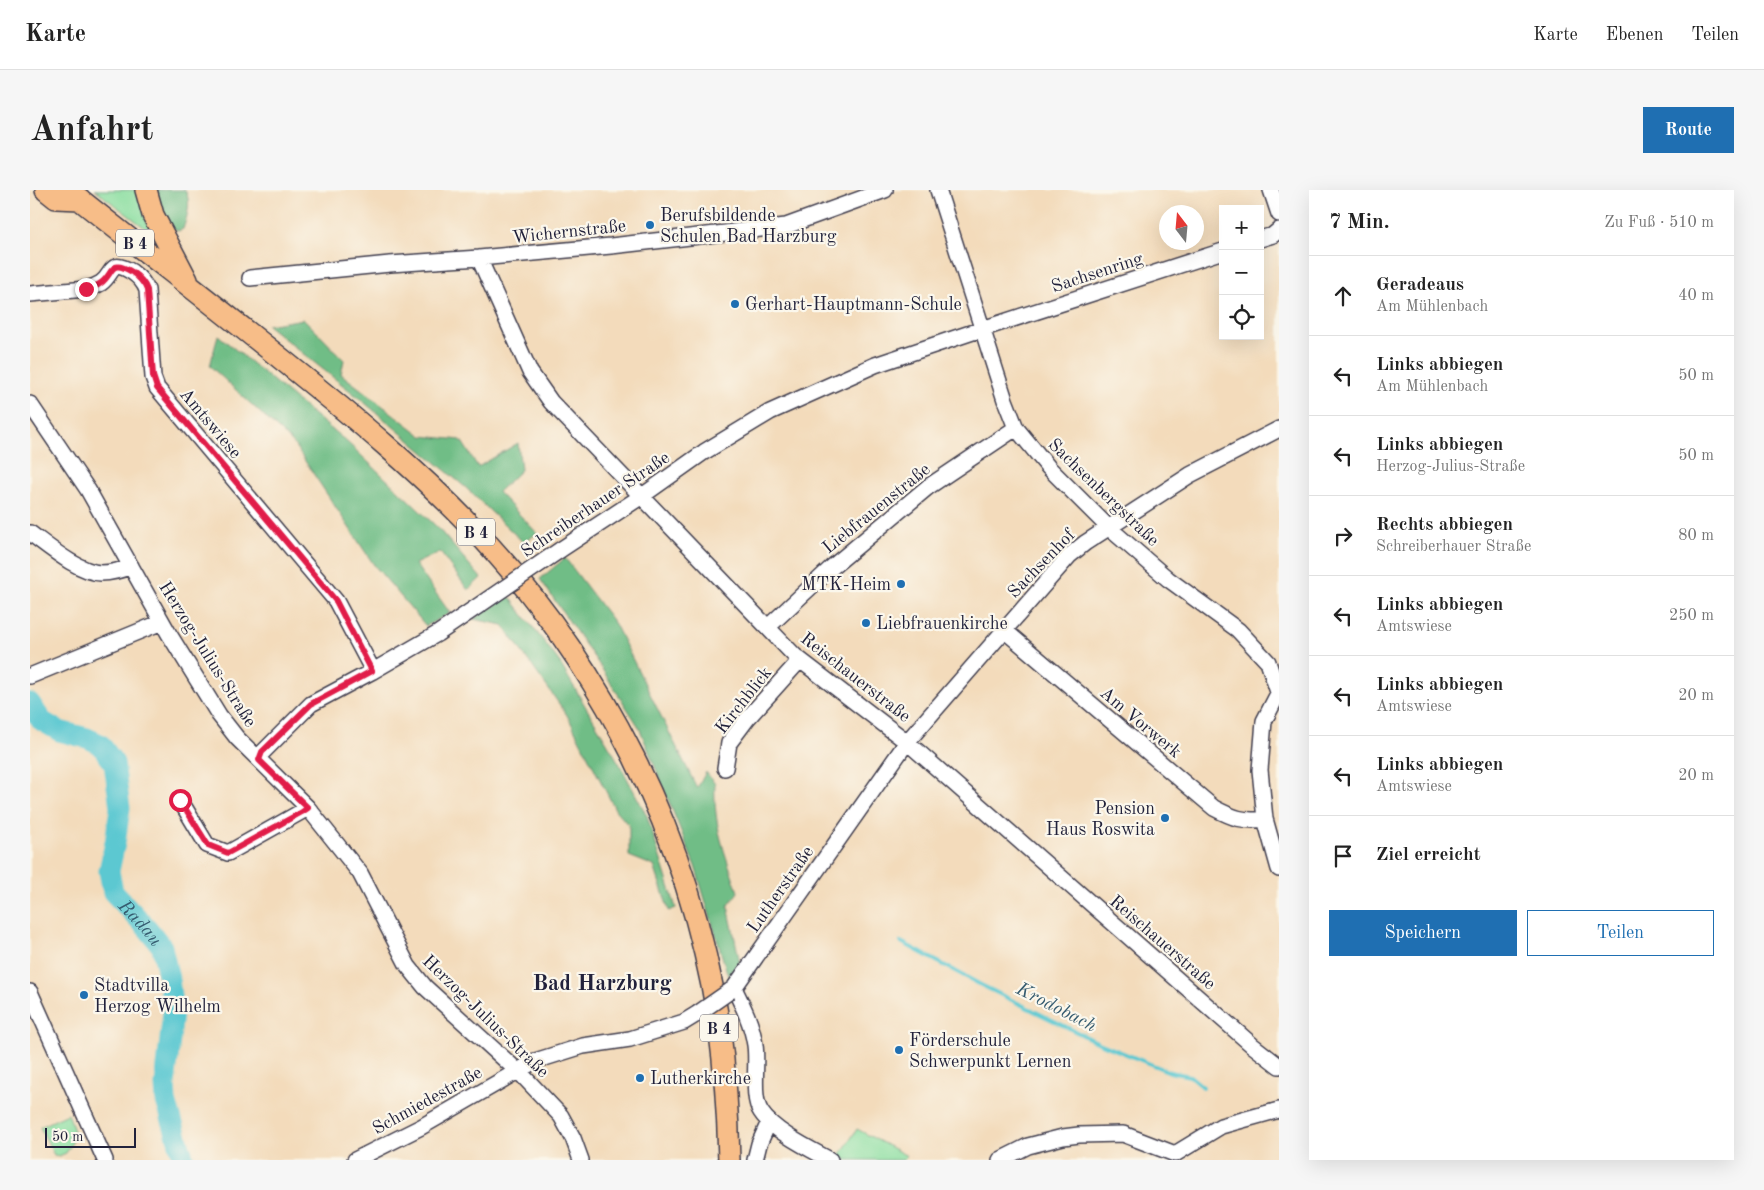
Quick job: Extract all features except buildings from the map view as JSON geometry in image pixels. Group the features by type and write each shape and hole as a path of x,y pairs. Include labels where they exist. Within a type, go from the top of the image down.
{"highway":[{"path":"46,190 56,198 74,195"},
{"path":"146,190 154,215 190,287"},
{"name":"B 4","path":"74,195 368,430 453,508 491,548 532,596 591,678 627,743 650,791 680,867 693,907 706,960 718,1024 726,1096 729,1160"}],"street":[{"name":"Wichernstraße","path":"250,278 390,264 479,258 786,226 885,190"},
{"name":"Sachsenbergstraße","path":"938,190 1005,400 1016,428 1049,468 1108,527 1168,579 1238,630 1268,662 1278,692"},
{"path":"1271,190 1279,214"},
{"path":"1264,238 1273,235 1279,230"},
{"name":"Sachsenring","path":"982,329 1219,252"},
{"name":"Reischauerstraße","path":"479,258 530,372 551,402 800,660 907,742 1252,1045 1279,1066"},
{"name":"Amtswiese","path":"30,294 93,287 100,284 109,271 122,266 140,279 147,290 153,376 157,388 336,601 372,671"},
{"name":"Schreiberhauer Straße","path":"259,760 262,752 311,704 437,634 704,452 770,412 874,365 982,329"},
{"name":"Herzog-Julius-Straße","path":"30,404 88,490 162,622 236,738 308,808 360,873 408,966 425,987 517,1071 560,1116 573,1138 581,1160"},
{"name":"Liebfrauenstraße","path":"768,627 831,568 928,487 1016,428"},
{"name":"Sachsenhof","path":"1004,630 1069,556 1084,542 1190,475 1279,429"},
{"path":"30,533 57,553 96,573 108,573 131,566"},
{"path":"30,676 162,622"},
{"name":"Lutherstraße","path":"517,1071 535,1061 561,1052 583,1046 630,1039 684,1022 732,989 907,742 1004,630"},
{"name":"Am Vorwerk","path":"1004,630 1214,808 1235,819 1252,821 1265,819"},
{"name":"Kirchblick","path":"725,768 729,743 747,719 800,660"},
{"path":"1278,692 1264,721 1260,770 1265,819 1279,869"},
{"path":"180,800 208,845 228,853 308,808"},
{"path":"732,989 752,1030 756,1045 755,1097 761,1112 769,1122 830,1160"},
{"path":"30,992 105,1160"},
{"name":"Schmiedestraße","path":"355,1160 421,1127 517,1071"},
{"path":"1000,1160 1028,1146 1063,1137 1123,1134 1176,1157 1221,1126 1279,1110"},
{"path":"755,1160 759,1144 769,1122"}],"green space":[{"path":"95,190 138,190 157,237"},
{"path":"155,190 185,190 188,204 183,229 178,231 165,226"},
{"path":"304,319 344,360 341,374 422,436 461,440 478,467 518,443 521,470 498,492 537,533 524,543 465,487 359,398 267,325"},
{"path":"218,335 347,442 437,527 481,578 468,590 440,552 415,564 450,613 426,626 374,565 293,443 210,366"},
{"path":"565,558 615,624 697,788 706,772 715,784 718,826 724,852 738,892 728,906 740,963 728,976 695,866 639,727 540,579"},
{"path":"509,596 558,660 619,763 647,816 676,908 669,911 654,866 629,856 629,825 616,811 567,715 503,625 473,619"},
{"path":"68,1114 74,1134 72,1143 66,1153 59,1156 54,1155 40,1127"},
{"path":"857,1129 907,1156 903,1160 848,1160 839,1157"}],"waterway":[{"name":"Radau","path":"30,703 42,721 59,731 87,738 100,744 114,763 120,808 109,871 113,892 148,929 162,947 169,979 173,1012 165,1085 166,1101 184,1160"},
{"name":"Krodobach","path":"901,942 981,985 1099,1043 1170,1072 1190,1076 1203,1087"}],"place":[{"name":"Berufsbildende Schulen Bad Harzburg","path":"650,225"},
{"name":"Gerhart-Hauptmann-Schule","path":"735,304"},
{"name":"MTK-Heim","path":"901,584"},
{"name":"Liebfrauenkirche","path":"866,623"},
{"name":"Pension Haus Roswita","path":"1165,818"},
{"name":"Stadtvilla Herzog Wilhelm","path":"84,995"},
{"name":"Förderschule Schwerpunkt Lernen","path":"899,1050"},
{"name":"Lutherkirche","path":"640,1078"}],"district":[{"name":"Bad Harzburg","path":"602,982"}],"route":[{"path":"86,289 100,284 109,271 122,266 134,273 145,284 153,376 157,388 336,601 372,671 311,704 262,752 259,760 308,808 228,853 208,845 180,800"}]}
